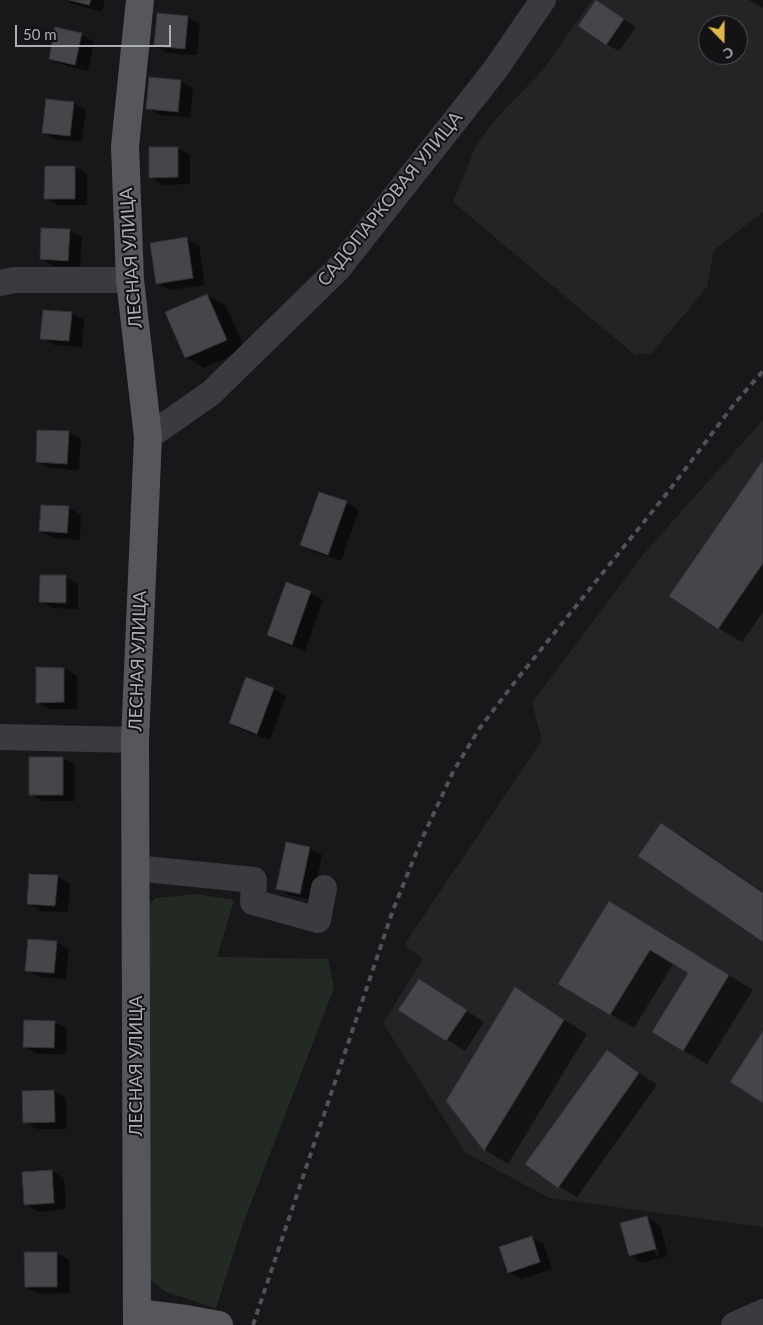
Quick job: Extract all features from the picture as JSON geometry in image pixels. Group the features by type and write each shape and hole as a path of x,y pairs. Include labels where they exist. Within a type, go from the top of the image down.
{"main road":[{"name":"ЛЕСНАЯ УЛИЦА","path":"137,1319 135,740 148,437 130,280 125,146 140,0"},
{"path":"137,1319 186,1319 219,1325"}],"street":[{"name":"САДОПАРКОВАЯ УЛИЦА","path":"148,437 211,393 338,269 495,70 542,0"},
{"path":"0,284 15,280 130,280"},
{"path":"0,737 135,740"},
{"path":"136,868 254,880 253,902 318,920 324,888"},
{"path":"734,1325 763,1312"}],"shaded area":[{"path":"592,0 763,0 763,212 714,250 707,287 652,353 635,355 453,202 477,143 502,112 542,71"},
{"path":"763,420 763,1227 549,1198 466,1153 383,1023 423,959 404,945 542,740 532,703 647,550"},
{"path":"197,894 234,900 217,957 328,959 334,988 243,1224 216,1308 166,1292 147,1278 137,915 156,898"}],"building":[{"path":"69,0 91,0 89,5"},
{"path":"596,0 624,19 606,45 578,26"},
{"path":"157,13 188,16 185,49 154,46"},
{"path":"55,27 82,33 75,65 49,59"},
{"path":"149,77 181,80 178,112 146,109"},
{"path":"46,99 74,102 70,136 42,133"},
{"path":"149,147 178,147 178,177 149,178"},
{"path":"45,166 75,166 75,199 44,199"},
{"path":"41,228 70,229 68,261 40,259"},
{"path":"187,237 193,278 156,284 150,243"},
{"path":"207,294 227,340 185,358 165,312"},
{"path":"43,310 72,312 69,341 40,339"},
{"path":"37,430 69,431 67,464 36,462"},
{"path":"763,460 763,563 718,629 669,596"},
{"path":"319,492 347,501 328,555 300,545"},
{"path":"41,505 69,506 67,533 39,531"},
{"path":"40,575 66,575 66,603 39,602"},
{"path":"286,582 311,591 292,645 267,635"},
{"path":"36,667 64,668 64,702 36,703"},
{"path":"246,677 274,688 257,734 229,723"},
{"path":"29,757 63,757 63,795 29,795"},
{"path":"661,823 763,893 763,942 638,856"},
{"path":"286,842 310,847 300,894 276,889"},
{"path":"29,874 58,875 55,906 27,904"},
{"path":"609,901 729,975 683,1051 652,1032 688,973 650,950 610,1015 558,984"},
{"path":"28,939 57,941 54,973 25,971"},
{"path":"419,979 467,1010 446,1041 398,1010"},
{"path":"515,987 564,1020 484,1151 446,1101"},
{"path":"24,1020 55,1021 54,1048 23,1047"},
{"path":"763,1031 763,1103 730,1082"},
{"path":"607,1050 639,1073 558,1188 525,1164"},
{"path":"54,1090 55,1122 23,1123 22,1091"},
{"path":"52,1170 54,1203 24,1205 22,1172"},
{"path":"647,1216 656,1249 629,1256 620,1223"},
{"path":"532,1236 540,1262 508,1273 499,1247"},
{"path":"24,1252 57,1252 57,1287 25,1287"}],"railway":[{"path":"253,1325 393,910 421,841 453,772 479,729 518,678 668,492 735,403 763,371"}]}
